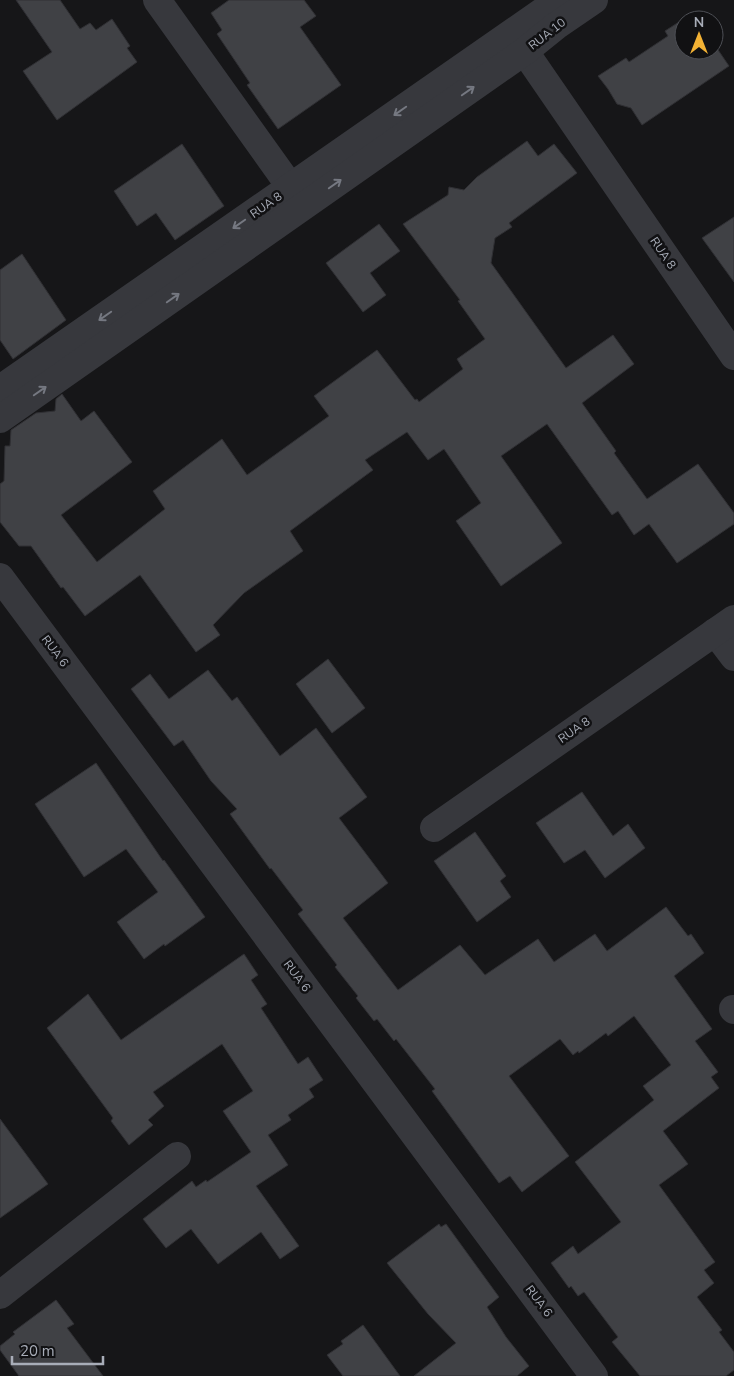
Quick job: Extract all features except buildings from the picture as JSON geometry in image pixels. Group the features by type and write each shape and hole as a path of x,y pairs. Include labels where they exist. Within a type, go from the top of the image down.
{"street":[{"path":"157,0 297,197"},
{"name":"RUA 10","path":"518,42 549,9 594,0"},
{"name":"RUA 8","path":"0,419 297,197 518,42 734,356"},
{"name":"RUA 8","path":"0,389 297,197"},
{"name":"RUA 6","path":"0,577 594,1376"},
{"name":"RUA 8","path":"434,828 724,625 734,657"},
{"path":"0,1295 177,1156"}]}
